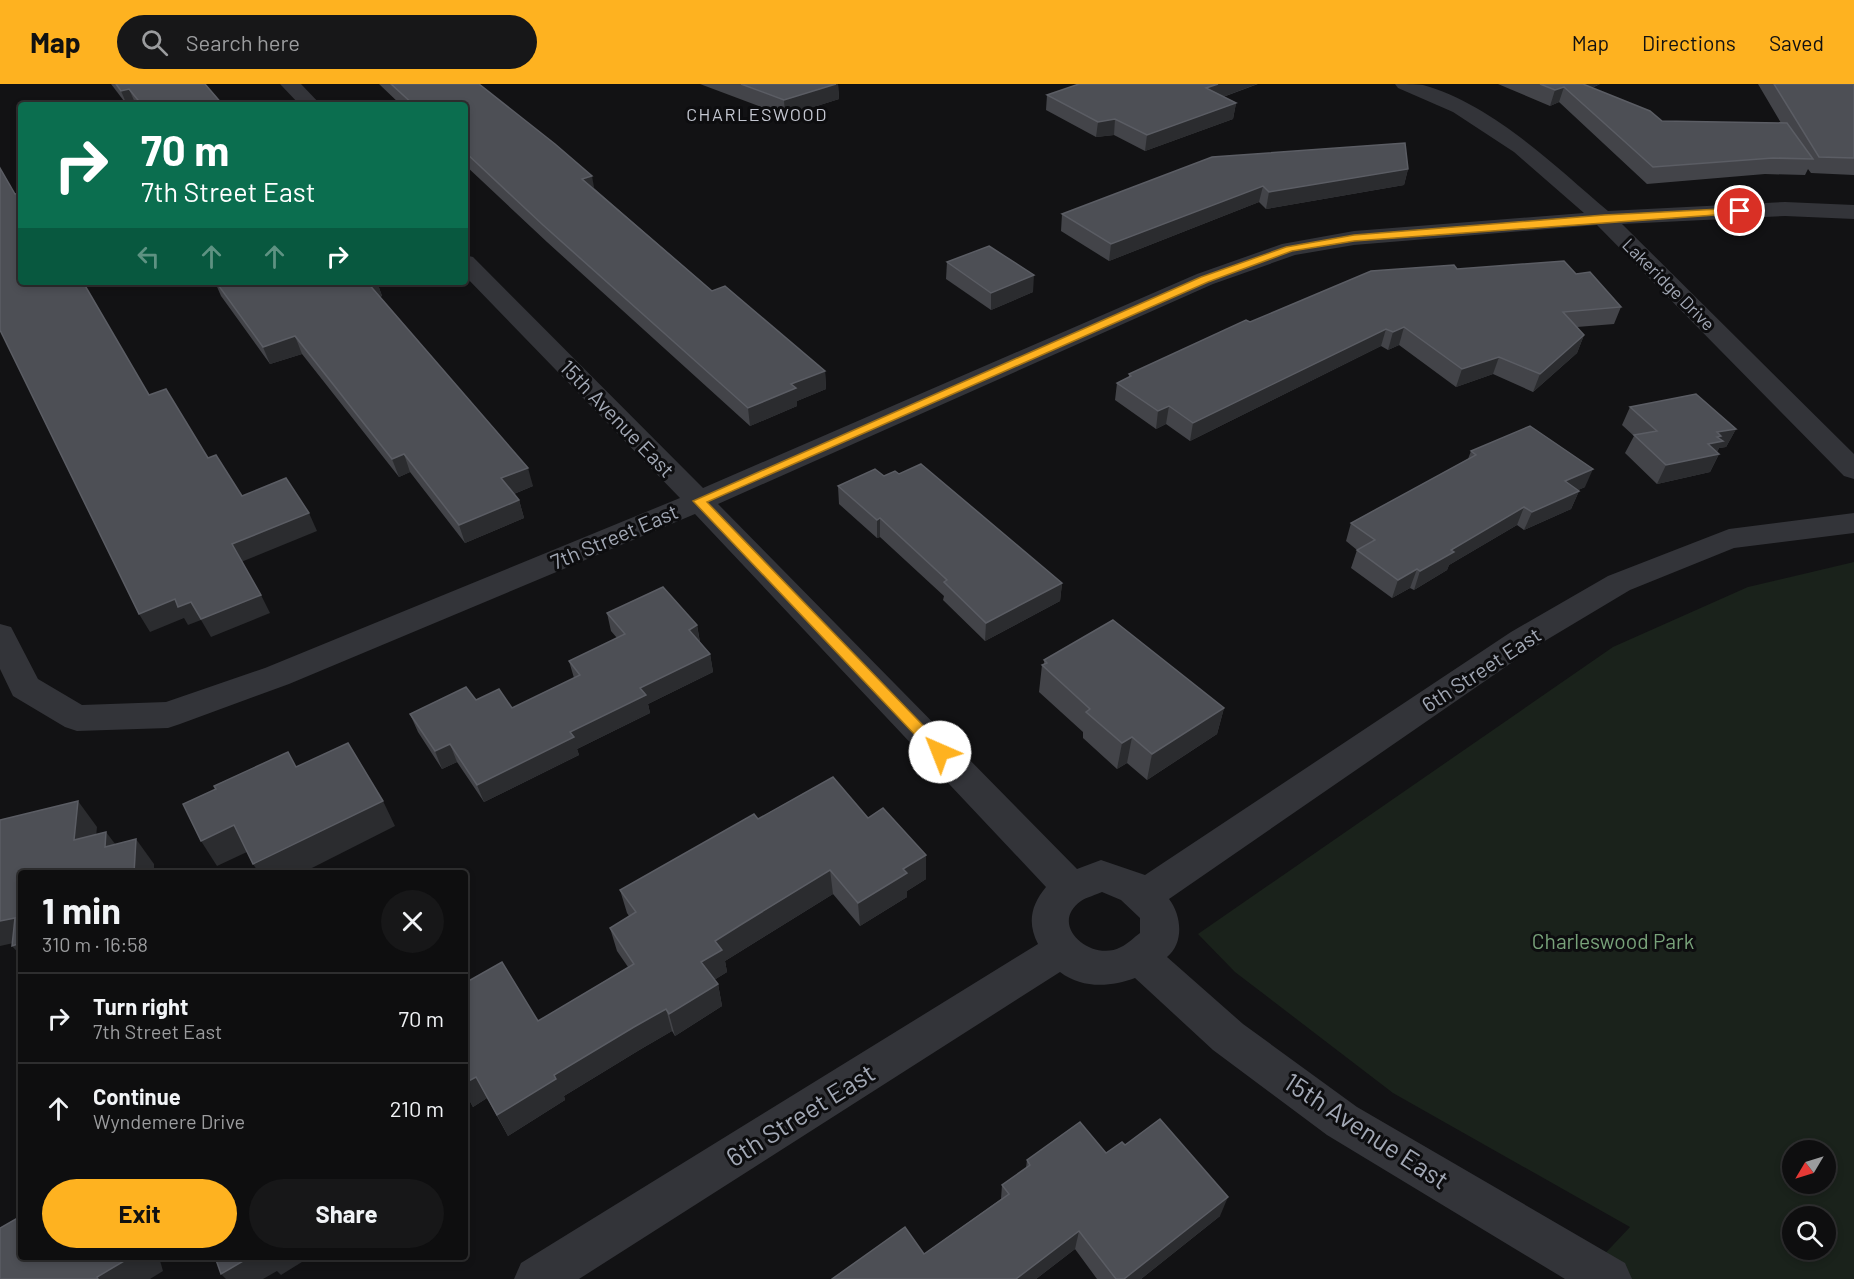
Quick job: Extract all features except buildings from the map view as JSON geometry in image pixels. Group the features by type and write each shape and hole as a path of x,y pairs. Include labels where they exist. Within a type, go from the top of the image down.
{"street":[{"path":"290,84 308,102"},
{"name":"Lakeridge Drive","path":"1405,84 1460,108 1512,142 1604,218 1854,470"},
{"name":"7th Street East","path":"0,635 25,687 77,718 168,715 267,680 699,501 1205,279 1290,249 1354,238 1604,218 1785,209 1854,212"},
{"name":"15th Avenue East","path":"468,265 699,501 1069,886"},
{"name":"6th Street East","path":"1144,896 1522,640 1619,583 1729,539 1854,523"},
{"path":"1101,876 1119,878 1132,884 1144,896 1159,915 1159,940 1141,959 1117,970 1099,971 1085,966 1062,950 1049,928 1047,916 1053,900 1069,886 1101,876"},
{"name":"6th Street East","path":"537,1279 1062,950"},
{"name":"15th Avenue East","path":"1141,959 1228,1037 1342,1121 1609,1279"}],"green space":[{"name":"Charleswood Park","path":"1854,562 1854,1279 1581,1279 1630,1227 1393,1093 1235,972 1198,934 1613,647 1748,587"}],"district":[{"name":"CHARLESWOOD","path":"757,114"}],"route":[{"path":"940,752 699,501 1205,279 1290,249 1354,238 1604,218 1740,211"}]}
